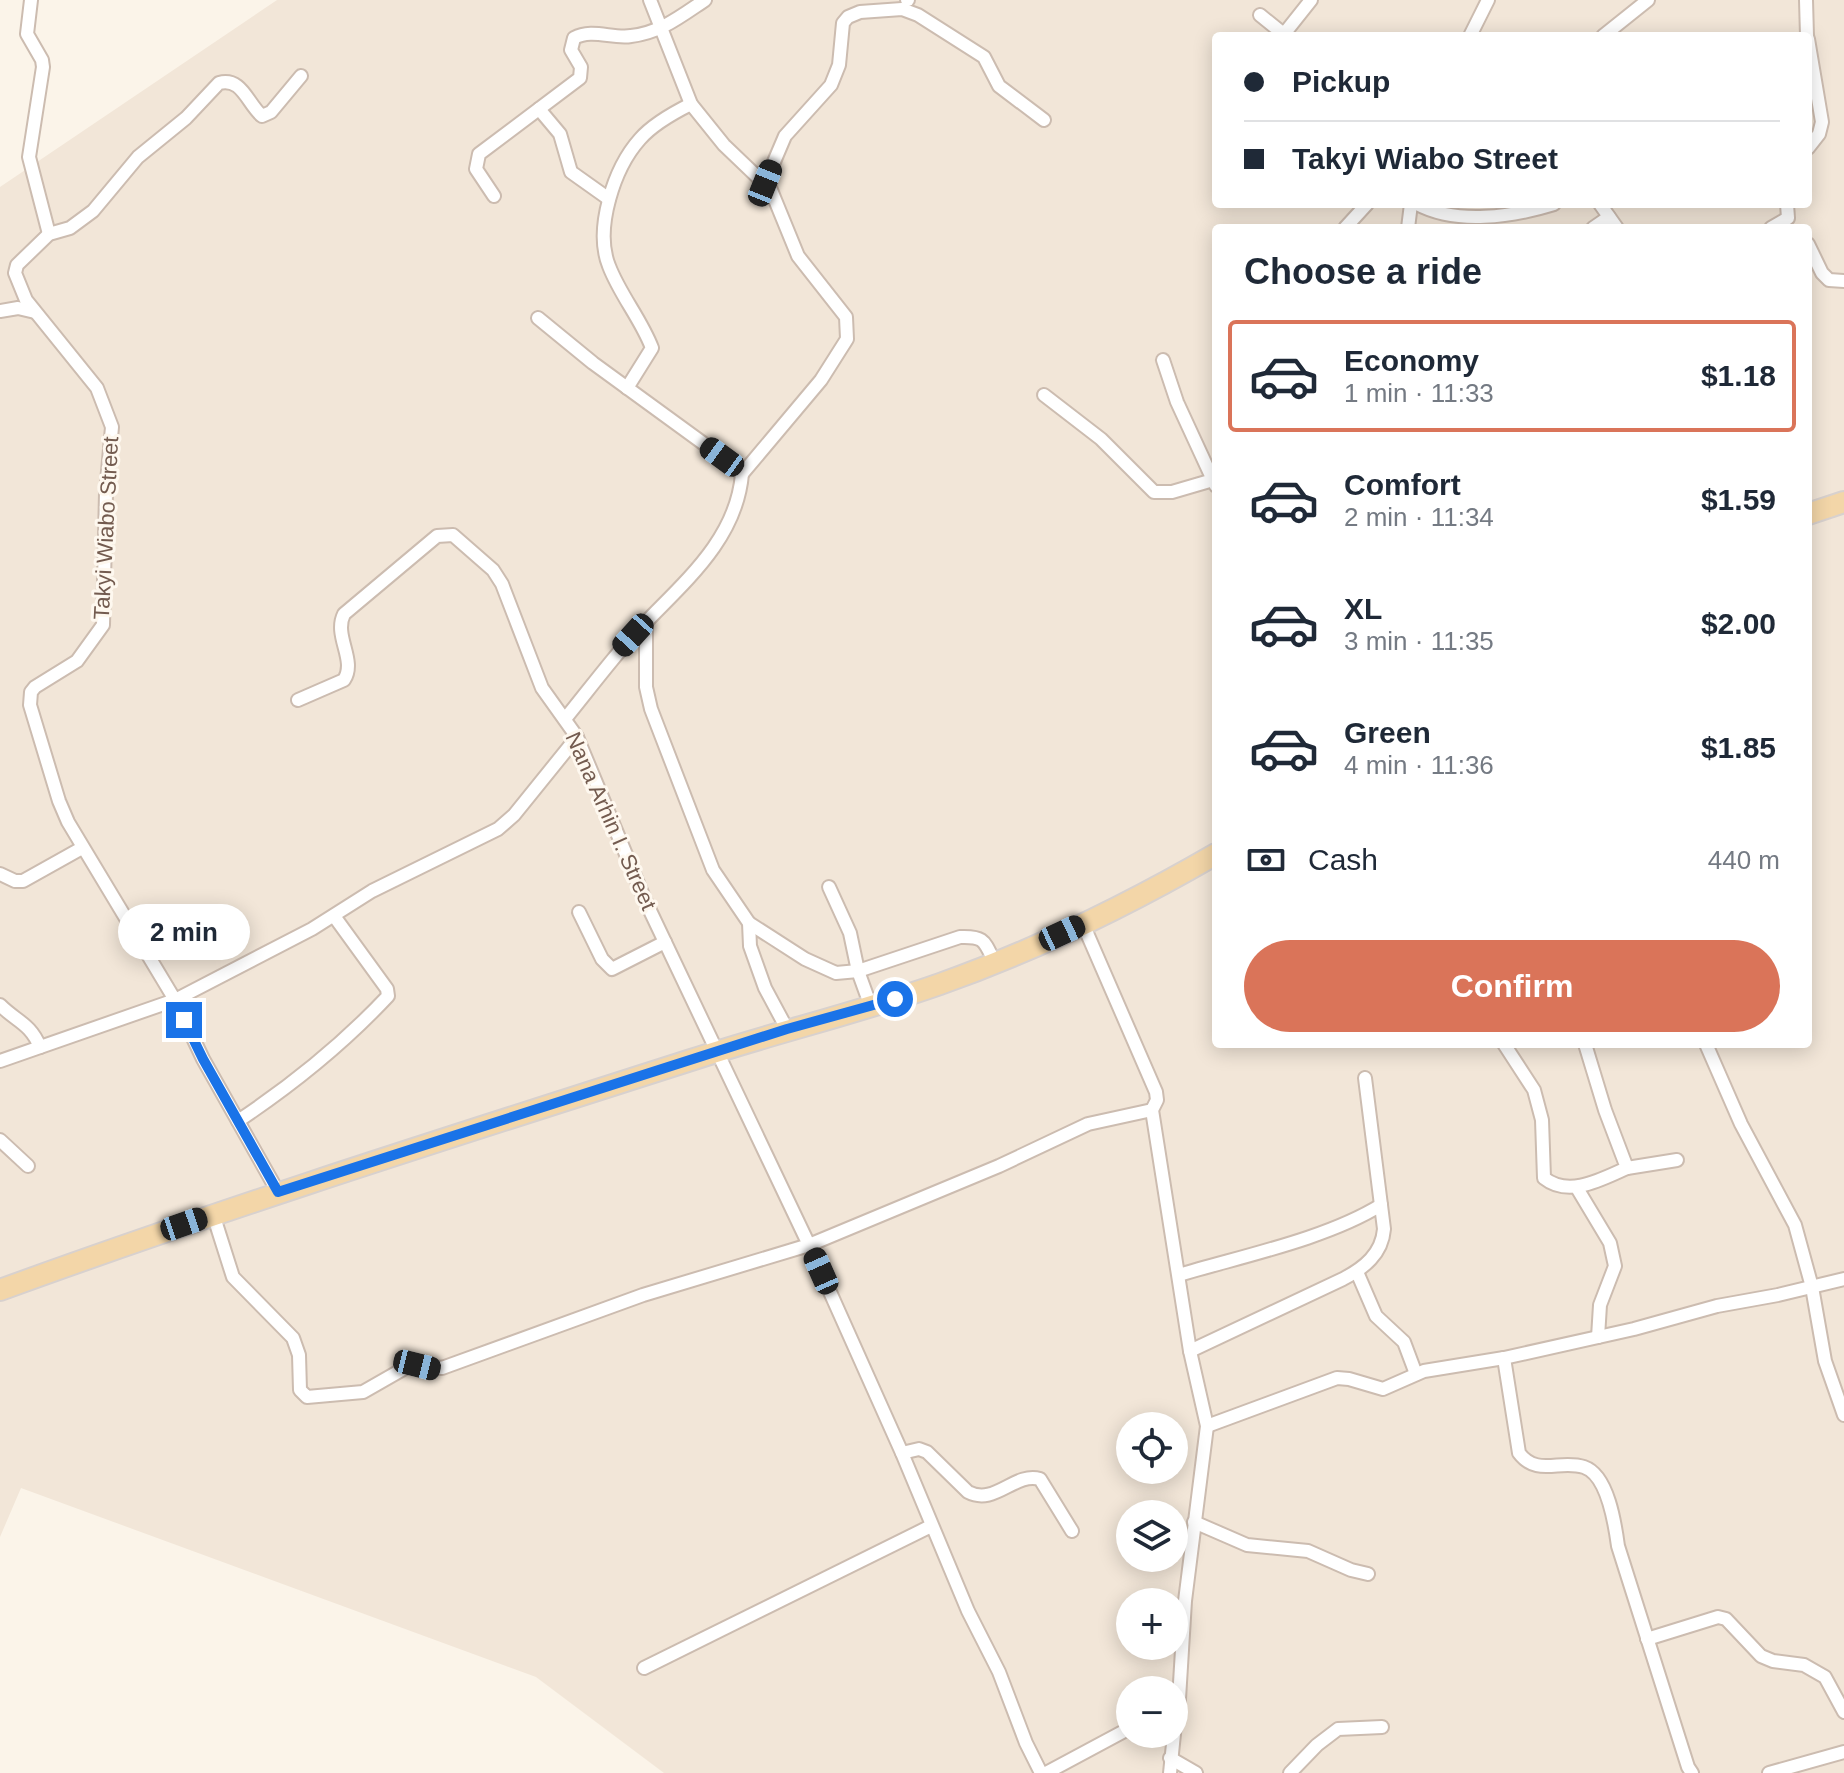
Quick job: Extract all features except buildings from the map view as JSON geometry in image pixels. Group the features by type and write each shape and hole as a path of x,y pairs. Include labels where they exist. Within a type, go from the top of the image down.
{"main road":[{"path":"1812,515 1844,502"},
{"path":"0,1290 278,1192 716,1051 871,1007 995,963 1083,924 1212,856"}],"street":[{"path":"31,0 27,34 43,67 29,157 49,234"},
{"path":"565,719 646,621 722,539 741,486 742,474 821,380 847,339 848,327 841,309 798,256 778,200 765,183 724,145 691,104 650,0"},
{"path":"494,196 476,169 479,154 580,78 581,67 571,50 574,38 588,33 630,37 662,29 705,0"},
{"path":"850,0 860,12"},
{"path":"1287,32 1311,0"},
{"path":"1472,32 1488,0"},
{"path":"1608,32 1648,0"},
{"path":"1806,0 1808,32"},
{"path":"765,183 785,136 831,85 839,65 843,23 860,12 906,2 918,15 984,57 999,86 1044,120"},
{"path":"1260,15 1281,32"},
{"path":"1812,58 1822,122 1819,134 1812,143"},
{"path":"35,312 21,289 16,269 22,259 49,234 70,228 93,211 138,157 186,118 219,83 236,84 262,116 271,112 301,76"},
{"path":"627,388 652,348 608,265 604,244 609,199 614,182 638,141 652,128 691,104"},
{"path":"539,109 560,134 571,172 609,199"},
{"path":"1349,224 1363,208"},
{"path":"1430,208 1454,215 1511,215 1538,208"},
{"path":"1812,252 1829,280 1844,281"},
{"path":"0,311 18,308 35,312"},
{"name":"Takyi Wiabo Street","path":"35,312 97,388 112,427 106,493 104,620 82,656 35,687 29,697 59,801 82,848 175,1000 203,1059 278,1192"},
{"path":"538,318 742,474"},
{"path":"1163,360 1177,402 1212,479"},
{"path":"1044,395 1101,439 1154,492 1172,492 1212,483"},
{"name":"Nana Arhin I. Street","path":"298,700 344,680 348,674 339,624 344,614 437,536 448,534 498,576 542,688 577,737 665,942 809,1245 902,1453 931,1526 999,1672 1026,1743 1043,1773"},
{"path":"646,621 646,687 651,709 708,860 749,923 829,971 858,971 960,937 984,940 995,963"},
{"path":"0,1061 175,1000 334,916 372,891 508,822 577,737"},
{"path":"0,874 23,881 82,848"},
{"path":"829,887 850,933 858,971 871,1007"},
{"path":"579,912 602,959 612,969 665,942"},
{"path":"238,1121 281,1092 330,1052 388,996 387,989 334,916"},
{"path":"749,923 750,946 765,988 787,1029"},
{"path":"1083,924 1154,1083 1157,1100 1152,1110 1190,1351 1207,1426 1179,1676"},
{"path":"0,1005 34,1032 40,1047"},
{"path":"1507,1048 1534,1090 1542,1120 1544,1178 1551,1183 1577,1188 1627,1168 1677,1160"},
{"path":"1586,1048 1627,1168"},
{"path":"1708,1048 1741,1124 1795,1225 1812,1287 1825,1361 1844,1415"},
{"path":"1190,1351 1357,1272 1374,1256 1383,1241 1365,1078"},
{"path":"213,1214 233,1277 293,1338 299,1355 300,1390 307,1397 363,1392 412,1364 442,1368 643,1295 809,1245 999,1166 1088,1124 1152,1110"},
{"path":"0,1140 28,1166"},
{"path":"1577,1188 1610,1243 1615,1266 1600,1305 1598,1337"},
{"path":"1179,1275 1326,1231 1362,1217 1381,1205"},
{"path":"1357,1272 1376,1316 1404,1342 1416,1374"},
{"path":"1207,1426 1337,1378 1383,1389 1433,1369 1504,1358 1717,1306 1844,1279"},
{"path":"1504,1358 1519,1453 1526,1463 1585,1467 1596,1476 1613,1513 1618,1546 1692,1773"},
{"path":"902,1453 919,1449 927,1452 976,1497 985,1497 1025,1479 1040,1479 1072,1531"},
{"path":"1194,1522 1247,1545 1308,1551 1368,1574"},
{"path":"644,1668 931,1526"},
{"path":"1647,1639 1718,1617 1726,1619 1761,1656 1773,1661 1804,1665 1825,1677 1844,1712"},
{"path":"1290,1773 1338,1729 1382,1727"},
{"path":"1043,1773 1116,1735"},
{"path":"1170,1773 1171,1748"},
{"path":"1769,1773 1844,1752"},
{"path":"1170,1758 1196,1773"}],"shaded area":[{"path":"277,0 1844,0 1844,1773 664,1773 536,1677 21,1488 0,1537 0,187"}],"route":[{"path":"184,1020 278,1192 787,1029 895,999"}]}
